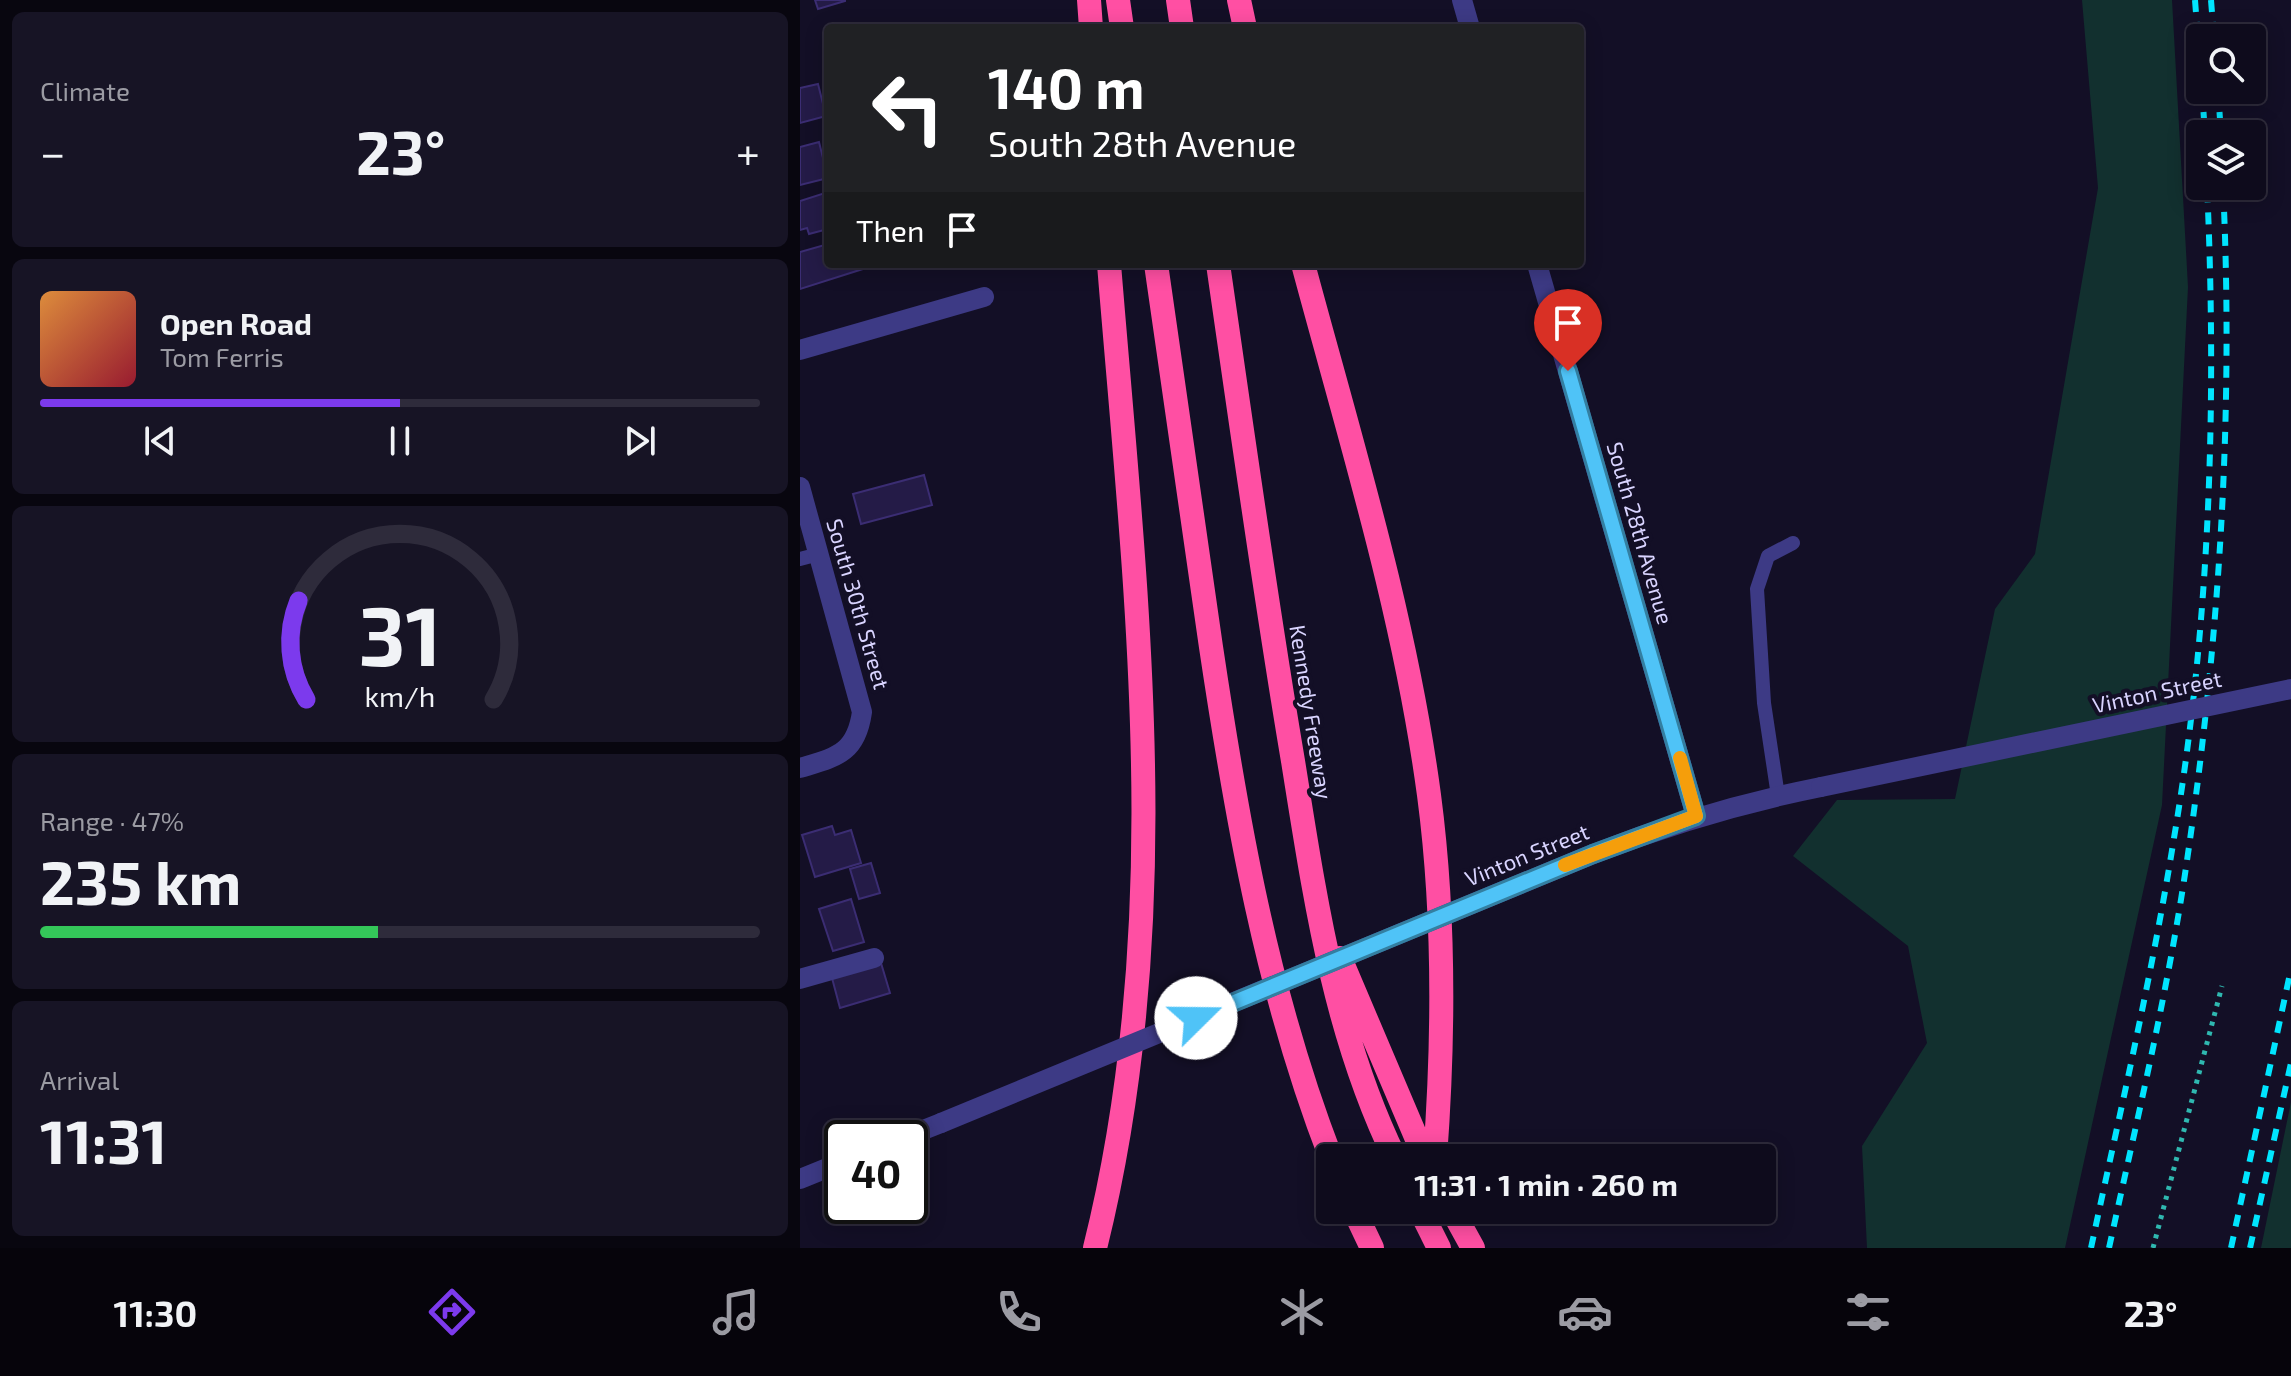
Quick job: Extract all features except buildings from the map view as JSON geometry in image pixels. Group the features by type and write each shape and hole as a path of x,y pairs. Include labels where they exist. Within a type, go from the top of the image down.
{"highway":[{"path":"1089,0 1091,24"},
{"path":"1118,0 1121,24"},
{"path":"1178,0 1181,24"},
{"path":"1239,0 1244,24"},
{"path":"1095,1248 1127,1092 1137,1005 1145,865 1142,676 1109,268"},
{"path":"1157,268 1240,831 1255,907 1292,1049 1326,1144"},
{"name":"Kennedy Freeway","path":"1219,268 1275,655 1337,1006 1356,1066 1388,1144"},
{"path":"1304,268 1381,558 1405,663 1429,794 1440,920 1443,1024 1436,1144"},
{"path":"1316,896 1419,1144"},
{"path":"1427,1224 1439,1248"},
{"path":"1428,1248 1430,1224"},
{"path":"1460,1224 1473,1248"}],"street":[{"path":"1462,0 1469,24"},
{"name":"South 28th Avenue","path":"1538,268 1696,816"},
{"path":"800,350 984,297"},
{"name":"South 30th Street","path":"800,487 810,556 861,700 862,712 857,736 847,750 836,757 800,768"},
{"name":"Vinton Street","path":"928,1128 1593,854 1696,816 1778,796 2291,689"},
{"path":"800,979 874,958"},
{"path":"800,1179 824,1169"}],"lane":[{"path":"1778,796 1764,703 1757,589 1768,556 1793,543"}],"path":[{"path":"2153,1248 2222,986"}],"green space":[{"path":"2082,0 2172,0 2188,287 2162,805 2065,1248 1867,1248 1862,1146 1927,1043 1908,946 1793,856 1837,800 1955,799 1995,609 2035,554 2098,188"},
{"path":"2291,1102 2291,1248 2261,1248"}],"railway":[{"path":"2195,0 2197,24"},
{"path":"2211,0 2213,24"},
{"path":"2203,104 2204,120"},
{"path":"2219,104 2220,120"},
{"path":"2091,1248 2165,890 2196,676 2208,513 2210,431 2208,200"},
{"path":"2109,1248 2169,968 2185,874 2207,703 2225,445 2223,200"},
{"path":"2231,1248 2291,969"},
{"path":"2250,1248 2291,1063"}],"slow traffic":[{"path":"1565,865 1696,816 1680,758"}],"route":[{"path":"1196,1018 1593,854 1696,816 1568,371"}]}
